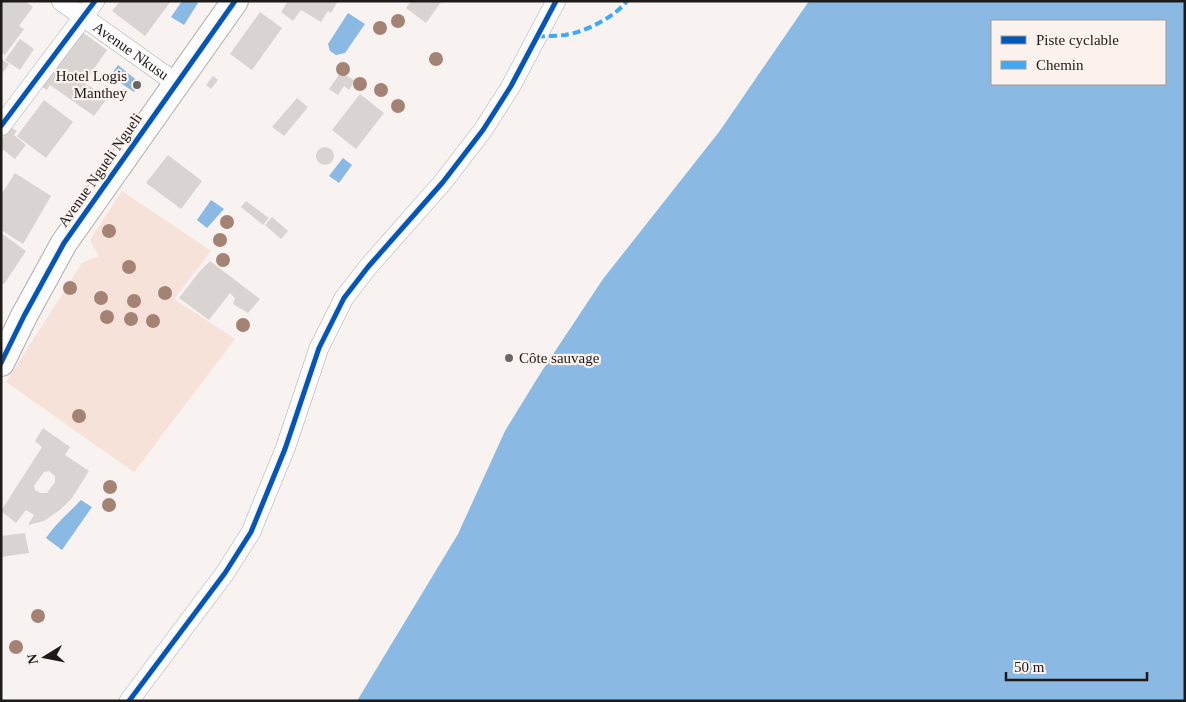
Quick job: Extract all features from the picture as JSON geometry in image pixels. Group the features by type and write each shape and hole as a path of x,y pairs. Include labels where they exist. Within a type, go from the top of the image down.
{"street":[{"name":"Avenue Nkusu","path":"61,1 176,83"},
{"path":"1,126 95,1"},
{"name":"Avenue Ngueli Ngueli","path":"1,363 64,242 235,1"},
{"path":"129,701 225,573 251,532 285,449 319,348 344,298 368,267 443,182 483,130 511,86 556,1"}],"shaded area":[{"path":"122,191 211,251 174,299 235,339 134,472 6,382 82,263 99,256 90,240"}],"water":[{"path":"182,1 195,1 198,3 184,25 171,17"},
{"path":"809,1 1185,1 1185,701 357,701 458,534 505,431 603,279 719,132"},
{"path":"348,13 365,24 345,53 336,55 330,51 328,44"},
{"path":"118,65 140,83 134,92 110,76"},
{"path":"343,158 352,165 339,183 329,176"},
{"path":"211,200 224,209 207,228 197,220"},
{"path":"81,500 92,507 62,550 46,538"}],"building":[{"path":"1,1 25,1 33,7 19,26 24,29 5,55 1,52"},
{"path":"120,1 171,1 145,36 112,11"},
{"path":"288,1 338,1 331,13 328,11 321,22 301,10 293,21 281,12"},
{"path":"411,1 442,1 426,23 406,8"},
{"path":"260,12 282,28 252,70 230,54"},
{"path":"78,29 107,50 84,83 108,97 94,116 50,85 47,90 39,85"},
{"path":"20,39 34,49 20,70 5,60"},
{"path":"1,59 9,64 1,75"},
{"path":"341,72 355,81 349,90 344,86 338,95 329,89"},
{"path":"213,76 218,80 211,89 206,85"},
{"path":"360,94 384,113 356,149 332,130"},
{"path":"297,98 308,107 284,136 272,127"},
{"path":"44,100 73,122 46,158 17,136"},
{"path":"11,127 17,131 14,135 26,145 15,159 1,148 1,140"},
{"path":"325,147 331,150 334,156 331,162 325,165 319,162 316,156 319,150"},
{"path":"168,155 202,181 181,209 146,183"},
{"path":"15,173 51,196 23,244 1,230 1,195"},
{"path":"246,201 269,218 263,225 241,207"},
{"path":"272,217 288,231 281,239 265,225"},
{"path":"1,233 26,251 4,284 1,283"},
{"path":"210,261 260,299 248,313 233,304 235,298 230,293 209,320 179,298"},
{"path":"43,428 70,447 65,455 89,471 72,498 61,509 44,521 28,525 34,515 26,510 16,523 1,511 42,447 35,441","holes":["49,471 55,476 55,482 47,493 35,490 34,486 44,472"]},
{"path":"25,533 29,553 1,557 1,536"}],"marked path":[{"path":"537,37 565,35 581,31 615,13 627,1"}],"cycle path":[{"path":"1,126 95,1"},
{"path":"1,363 64,243 235,1"},
{"path":"129,701 225,573 251,532 285,449 319,348 344,298 368,267 443,182 483,130 511,86 556,1"}],"place":[{"name":"Hotel Logis Manthey","path":"137,85"},
{"name":"Côte sauvage","path":"509,358"}]}
